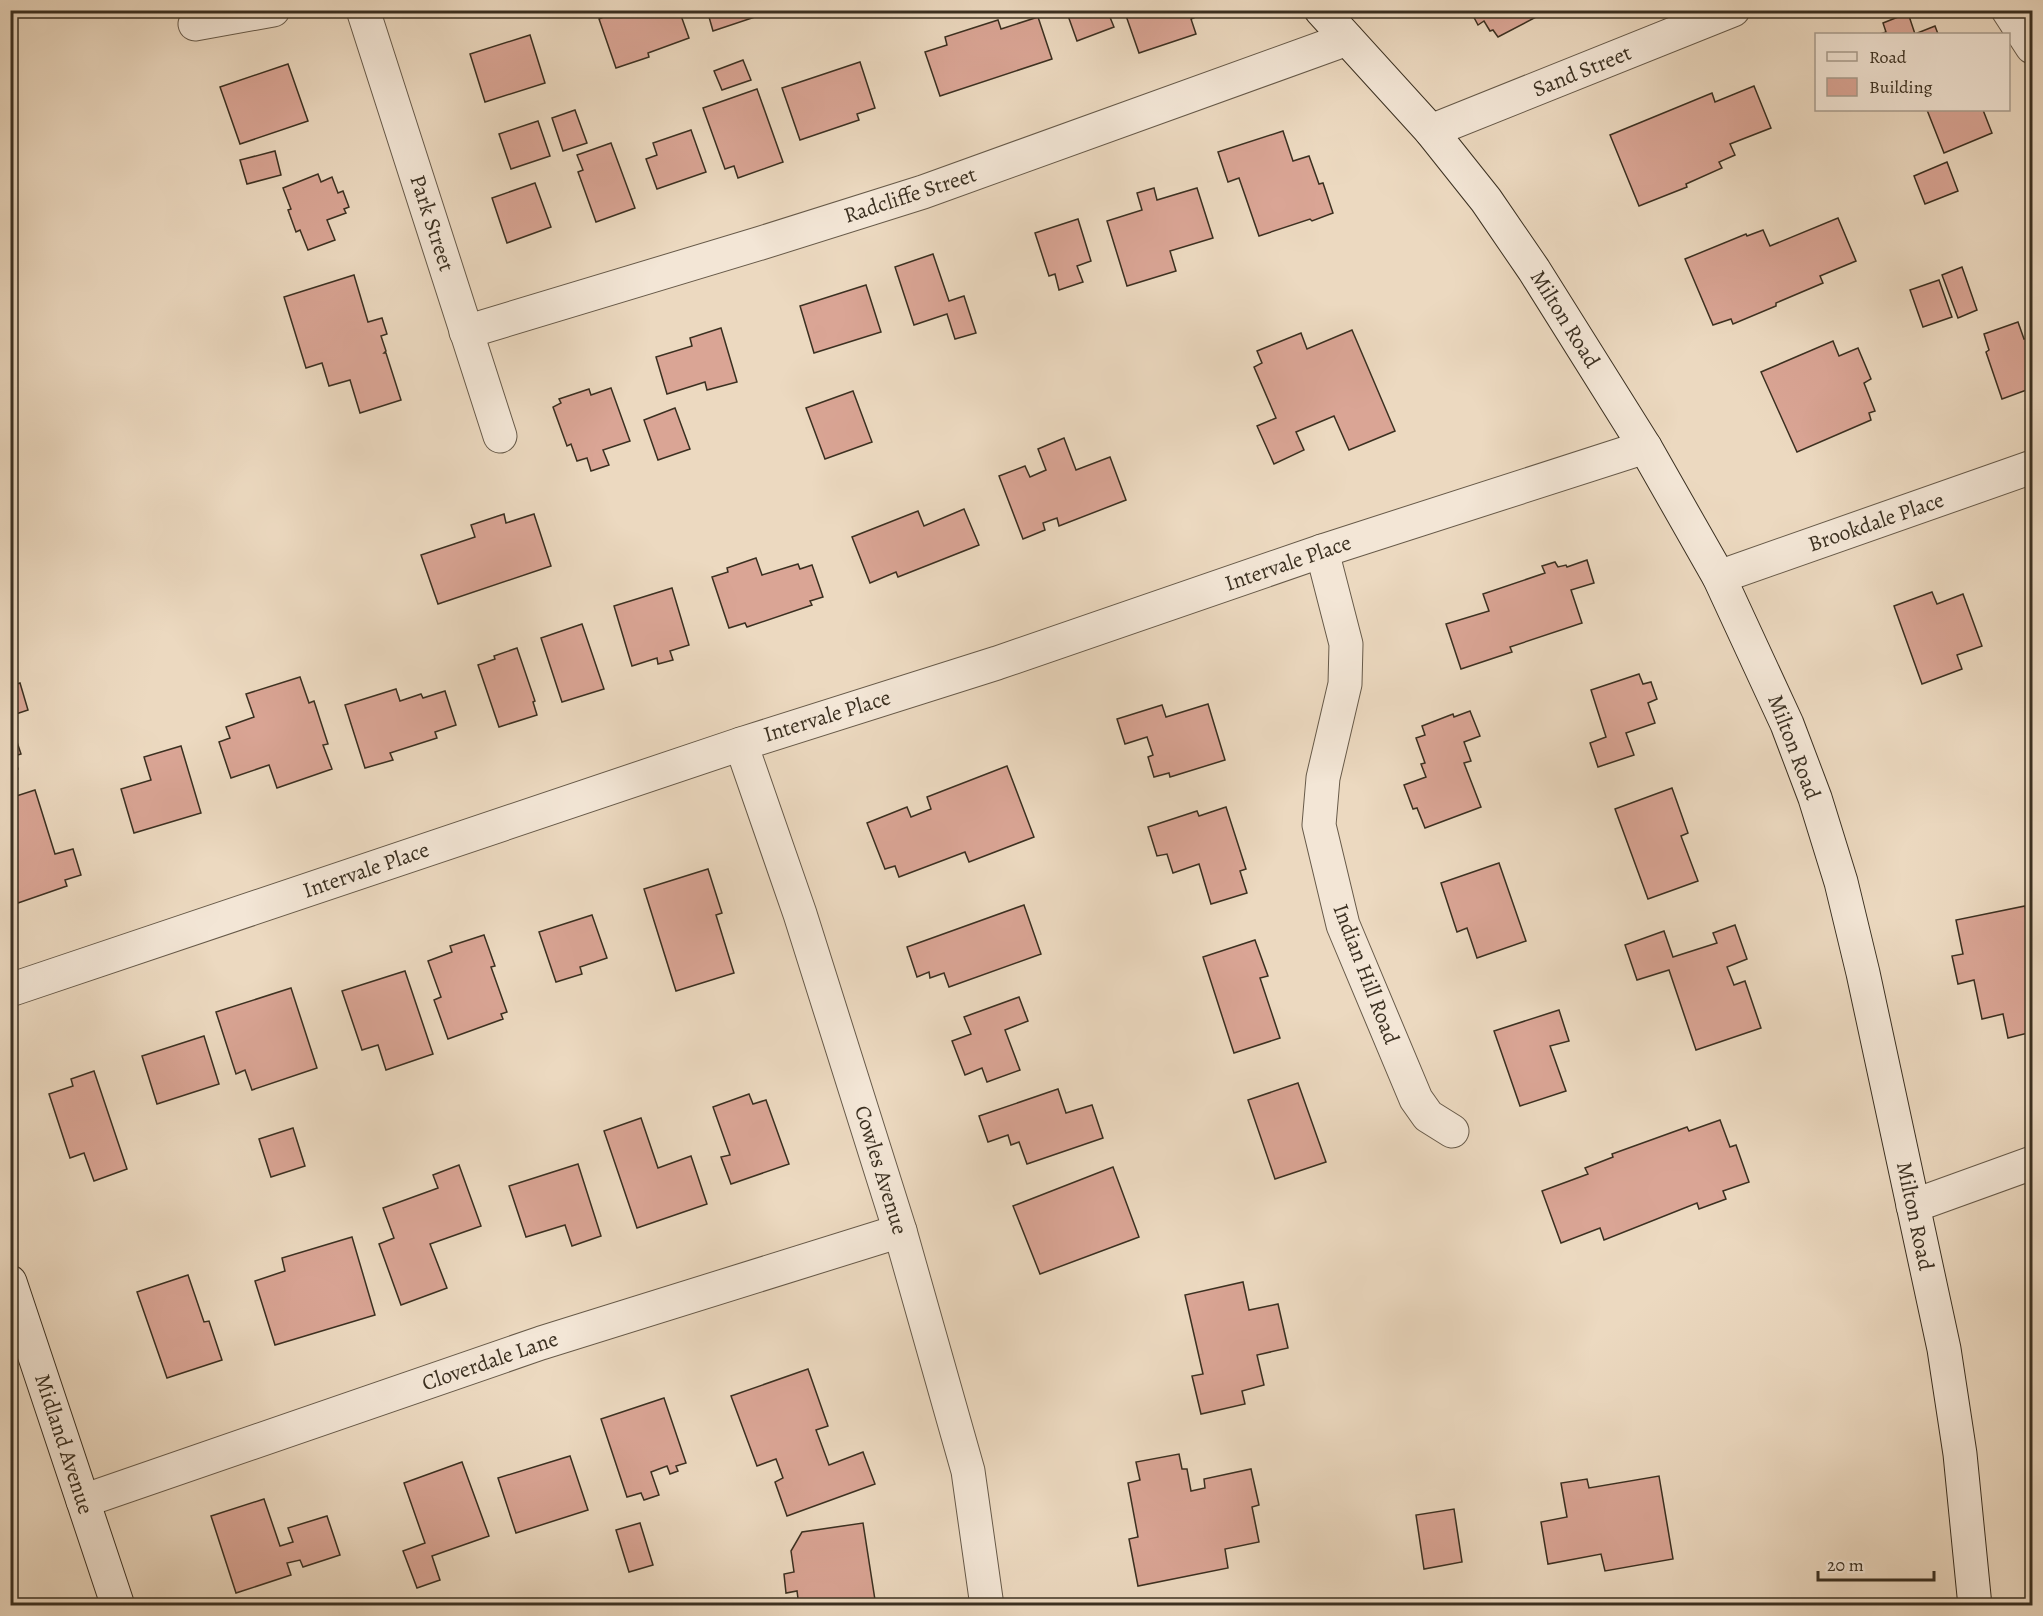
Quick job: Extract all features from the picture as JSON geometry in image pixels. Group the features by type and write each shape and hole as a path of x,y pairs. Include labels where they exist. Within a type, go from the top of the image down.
{"street":[{"path":"195,24 273,10"},
{"name":"Park Street","path":"363,10 500,436"},
{"name":"Milton Road","path":"1321,10 1431,131 1486,200 1534,270 1645,447 1719,577 1787,724 1815,798 1838,872 1865,984 1946,1360 1960,1454 1975,1605"},
{"name":"Sand Street","path":"1431,131 1733,10"},
{"path":"2008,10 2032,47"},
{"name":"Radcliffe Street","path":"466,332 923,192 1347,39"},
{"name":"Intervale Place","path":"10,990 741,744 997,663 1322,551 1645,447"},
{"name":"Brookdale Place","path":"1719,577 2032,467"},
{"name":"Indian Hill Road","path":"1322,551 1346,644 1345,684 1323,778 1318,825 1343,925 1416,1099 1428,1116 1452,1131"},
{"name":"Cowles Avenue","path":"741,744 800,914 900,1231 968,1471 987,1605"},
{"path":"1913,1206 2032,1163"},
{"name":"Cloverdale Lane","path":"83,1501 541,1343 900,1231"},
{"name":"Midland Avenue","path":"10,1282 117,1605"}],"building":[{"path":"619,10 679,10 689,38 648,53 649,57 616,68 599,19"},
{"path":"707,10 763,10 764,14 713,31"},
{"path":"1066,10 1107,10 1114,27 1077,41"},
{"path":"1124,10 1196,10 1198,16 1191,19 1196,34 1139,53"},
{"path":"1470,10 1537,10 1540,15 1498,37 1493,30 1490,31 1484,21 1478,25"},
{"path":"1908,13 1915,33 1883,33 1886,32 1883,23"},
{"path":"1038,17 1052,59 940,96 925,52 947,45 945,37 998,20 1001,29"},
{"path":"1935,26 1938,33 1918,33"},
{"path":"530,35 545,83 485,102 470,54"},
{"path":"743,60 751,80 722,90 714,71"},
{"path":"860,62 875,108 857,114 859,120 800,140 782,88"},
{"path":"288,64 308,121 240,144 220,87"},
{"path":"1754,86 1771,128 1730,144 1735,155 1719,162 1722,168 1686,184 1687,187 1639,206 1610,135 1712,93 1715,102"},
{"path":"757,89 783,162 738,178 734,166 725,169 703,108"},
{"path":"575,110 587,143 563,151 552,118"},
{"path":"1927,111 1983,111 1992,133 1944,153"},
{"path":"538,121 550,156 511,169 499,134"},
{"path":"691,130 706,172 657,189 646,159 657,155 653,143"},
{"path":"1283,131 1293,161 1309,156 1319,184 1323,183 1333,213 1259,236 1239,178 1228,182 1218,152"},
{"path":"611,143 635,208 596,222 578,172 583,170 577,155"},
{"path":"275,151 281,175 247,184 240,160"},
{"path":"1947,162 1958,191 1925,204 1914,176"},
{"path":"318,174 321,182 332,177 338,193 343,191 349,207 344,209 346,213 327,220 335,240 308,250 300,230 296,232 283,188"},
{"path":"535,183 551,227 507,243 492,198"},
{"path":"1154,188 1157,200 1197,188 1213,238 1170,251 1176,271 1127,286 1107,221 1142,210 1137,193"},
{"path":"1838,218 1856,261 1820,276 1823,283 1776,303 1776,306 1733,324 1731,319 1713,325 1685,259 1746,234 1747,236 1763,230 1770,246"},
{"path":"1078,219 1091,261 1077,266 1083,282 1059,290 1055,274 1049,276 1035,233"},
{"path":"933,254 949,301 964,296 976,333 955,339 947,314 914,325 895,267"},
{"path":"1962,267 1977,310 1958,318 1942,275"},
{"path":"354,275 368,322 382,318 387,334 381,336 386,351 384,353 386,353 401,400 360,413 350,380 329,386 322,363 306,368 284,297"},
{"path":"1939,280 1952,317 1923,327 1910,290"},
{"path":"866,285 881,332 814,353 800,306"},
{"path":"2018,322 2024,339 2032,336 2032,388 2002,399 1986,352 1989,350 1984,334"},
{"path":"721,328 737,382 707,390 705,382 667,394 656,357 692,346 690,338"},
{"path":"1352,330 1395,431 1349,450 1334,416 1296,432 1304,450 1274,464 1257,426 1276,418 1254,367 1262,363 1257,351 1301,333 1307,349"},
{"path":"1833,341 1839,356 1858,348 1871,379 1864,383 1875,411 1869,413 1871,420 1797,452 1761,372"},
{"path":"611,388 630,441 603,450 609,465 591,471 587,458 577,461 571,444 567,446 553,407 561,403 559,399 589,389 591,395"},
{"path":"853,391 872,442 825,459 806,408"},
{"path":"675,408 690,449 658,460 644,420"},
{"path":"1064,438 1076,470 1110,457 1126,500 1059,526 1057,518 1043,523 1045,530 1023,539 999,476 1025,466 1030,477 1046,470 1038,449"},
{"path":"964,509 979,545 898,577 896,572 870,583 852,537 918,511 924,526"},
{"path":"504,514 506,523 534,514 551,566 438,604 421,555 475,537 471,525"},
{"path":"756,558 762,575 798,564 800,569 812,565 823,597 810,601 812,605 747,627 745,623 729,628 712,577 728,572 727,568"},
{"path":"1587,560 1594,583 1571,590 1582,623 1510,647 1512,652 1461,669 1446,624 1489,611 1483,594 1545,573 1542,566 1555,562 1558,567 1566,565 1567,567"},
{"path":"672,588 689,645 670,651 673,660 658,664 657,658 632,666 614,606"},
{"path":"1932,592 1937,604 1963,594 1982,646 1957,655 1962,669 1922,684 1894,606"},
{"path":"582,624 604,689 562,702 541,638"},
{"path":"517,648 535,701 533,702 537,715 499,727 478,665 495,659 494,656"},
{"path":"1639,674 1643,684 1651,682 1657,699 1648,703 1655,723 1626,733 1634,755 1598,767 1590,743 1606,737 1591,690"},
{"path":"300,677 309,703 314,701 328,744 323,745 332,769 277,788 269,765 231,778 219,742 230,738 226,727 254,717 246,694"},
{"path":"20,683 28,710 10,716 10,686"},
{"path":"396,689 400,701 421,694 423,698 445,691 456,725 435,732 437,738 390,753 393,760 365,768 345,705"},
{"path":"1208,704 1225,760 1170,777 1169,773 1154,777 1148,757 1153,755 1147,737 1125,744 1117,719 1162,705 1166,717"},
{"path":"1470,711 1480,736 1464,742 1471,761 1464,763 1481,807 1425,828 1417,808 1413,809 1404,785 1426,777 1421,764 1425,763 1416,738 1425,735 1422,726 1453,714 1454,717"},
{"path":"10,721 21,754 14,756 18,769 10,772"},
{"path":"181,746 201,813 134,833 121,789 151,780 144,757"},
{"path":"1007,766 1034,837 969,862 965,852 899,877 895,866 885,869 867,823 907,807 911,817 931,809 927,797"},
{"path":"1672,788 1688,833 1681,836 1698,881 1648,899 1615,809"},
{"path":"35,790 55,854 73,849 81,875 65,880 67,886 18,903 10,881 10,798"},
{"path":"1226,807 1246,869 1240,871 1247,893 1211,904 1199,864 1173,873 1167,854 1157,856 1148,827 1197,811 1199,816"},
{"path":"1499,863 1526,941 1477,958 1467,928 1457,932 1441,883"},
{"path":"708,869 722,913 716,915 734,973 676,991 644,889"},
{"path":"1024,905 1041,954 949,987 944,973 930,978 929,972 917,977 907,947"},
{"path":"2025,906 2032,940 2032,1032 2008,1038 2003,1014 1982,1019 1974,980 1958,984 1952,956 1963,954 1956,920"},
{"path":"592,915 607,958 580,967 582,974 556,982 539,932"},
{"path":"1735,925 1747,959 1727,967 1734,985 1745,981 1761,1028 1696,1050 1669,970 1637,980 1625,945 1664,931 1673,957 1717,943 1713,933"},
{"path":"484,935 495,966 491,967 507,1012 501,1014 503,1019 448,1039 434,1000 441,997 428,961 452,952 450,946"},
{"path":"1255,940 1268,976 1260,978 1280,1038 1234,1053 1203,957"},
{"path":"405,971 433,1054 386,1070 378,1045 362,1050 342,991"},
{"path":"291,988 317,1068 252,1090 245,1070 236,1074 216,1012"},
{"path":"1019,997 1028,1021 1005,1030 1020,1070 987,1082 982,1068 965,1075 952,1041 971,1034 964,1017"},
{"path":"1559,1010 1569,1041 1550,1046 1566,1091 1520,1106 1494,1031"},
{"path":"204,1036 219,1084 157,1104 142,1056"},
{"path":"94,1071 127,1169 94,1181 84,1153 70,1158 49,1094 73,1086 71,1079"},
{"path":"1298,1083 1326,1162 1275,1179 1248,1100"},
{"path":"1058,1089 1066,1113 1092,1105 1103,1138 1027,1164 1019,1142 1011,1145 1008,1135 988,1142 979,1116"},
{"path":"749,1094 753,1104 766,1100 789,1164 731,1184 721,1157 730,1155 713,1107"},
{"path":"641,1118 658,1168 691,1156 707,1204 637,1228 604,1131"},
{"path":"1720,1120 1730,1147 1736,1145 1749,1182 1723,1191 1726,1199 1699,1209 1697,1203 1604,1240 1600,1228 1561,1243 1542,1191 1588,1174 1585,1168 1613,1157 1612,1154 1687,1127 1689,1131"},
{"path":"293,1128 305,1166 271,1177 259,1139"},
{"path":"578,1164 601,1236 572,1246 565,1225 526,1237 509,1186"},
{"path":"459,1165 481,1226 430,1244 447,1288 401,1305 379,1244 394,1238 383,1208 438,1188 433,1175"},
{"path":"1113,1167 1139,1237 1040,1274 1013,1206"},
{"path":"352,1237 375,1315 275,1345 255,1281 285,1271 282,1258"},
{"path":"188,1275 204,1322 209,1321 222,1360 167,1378 137,1292"},
{"path":"1243,1282 1249,1310 1278,1304 1288,1348 1257,1355 1264,1385 1242,1391 1245,1404 1201,1414 1192,1376 1203,1374 1185,1295"},
{"path":"808,1369 828,1426 816,1430 829,1465 863,1452 875,1484 787,1516 775,1482 783,1478 776,1459 757,1466 731,1396"},
{"path":"664,1398 686,1463 676,1466 678,1471 670,1474 667,1466 651,1472 659,1495 644,1500 641,1493 627,1497 601,1419"},
{"path":"1179,1454 1182,1469 1187,1469 1191,1491 1205,1488 1204,1479 1251,1469 1259,1505 1252,1507 1259,1542 1225,1549 1228,1568 1138,1586 1129,1539 1138,1537 1128,1483 1140,1480 1136,1462"},
{"path":"570,1456 588,1510 516,1533 498,1478"},
{"path":"462,1462 489,1536 432,1556 440,1580 417,1588 403,1551 425,1543 404,1483"},
{"path":"1659,1476 1673,1559 1605,1571 1601,1554 1548,1564 1541,1522 1567,1517 1561,1483 1587,1479 1589,1488"},
{"path":"264,1499 280,1546 293,1542 288,1528 327,1516 340,1555 303,1567 300,1560 287,1563 291,1575 236,1593 211,1516"},
{"path":"1454,1509 1462,1562 1424,1569 1416,1515"},
{"path":"640,1523 653,1565 629,1572 616,1530"},
{"path":"863,1523 875,1600 841,1606 799,1606 797,1591 786,1593 784,1574 794,1572 791,1551 802,1532"}]}
